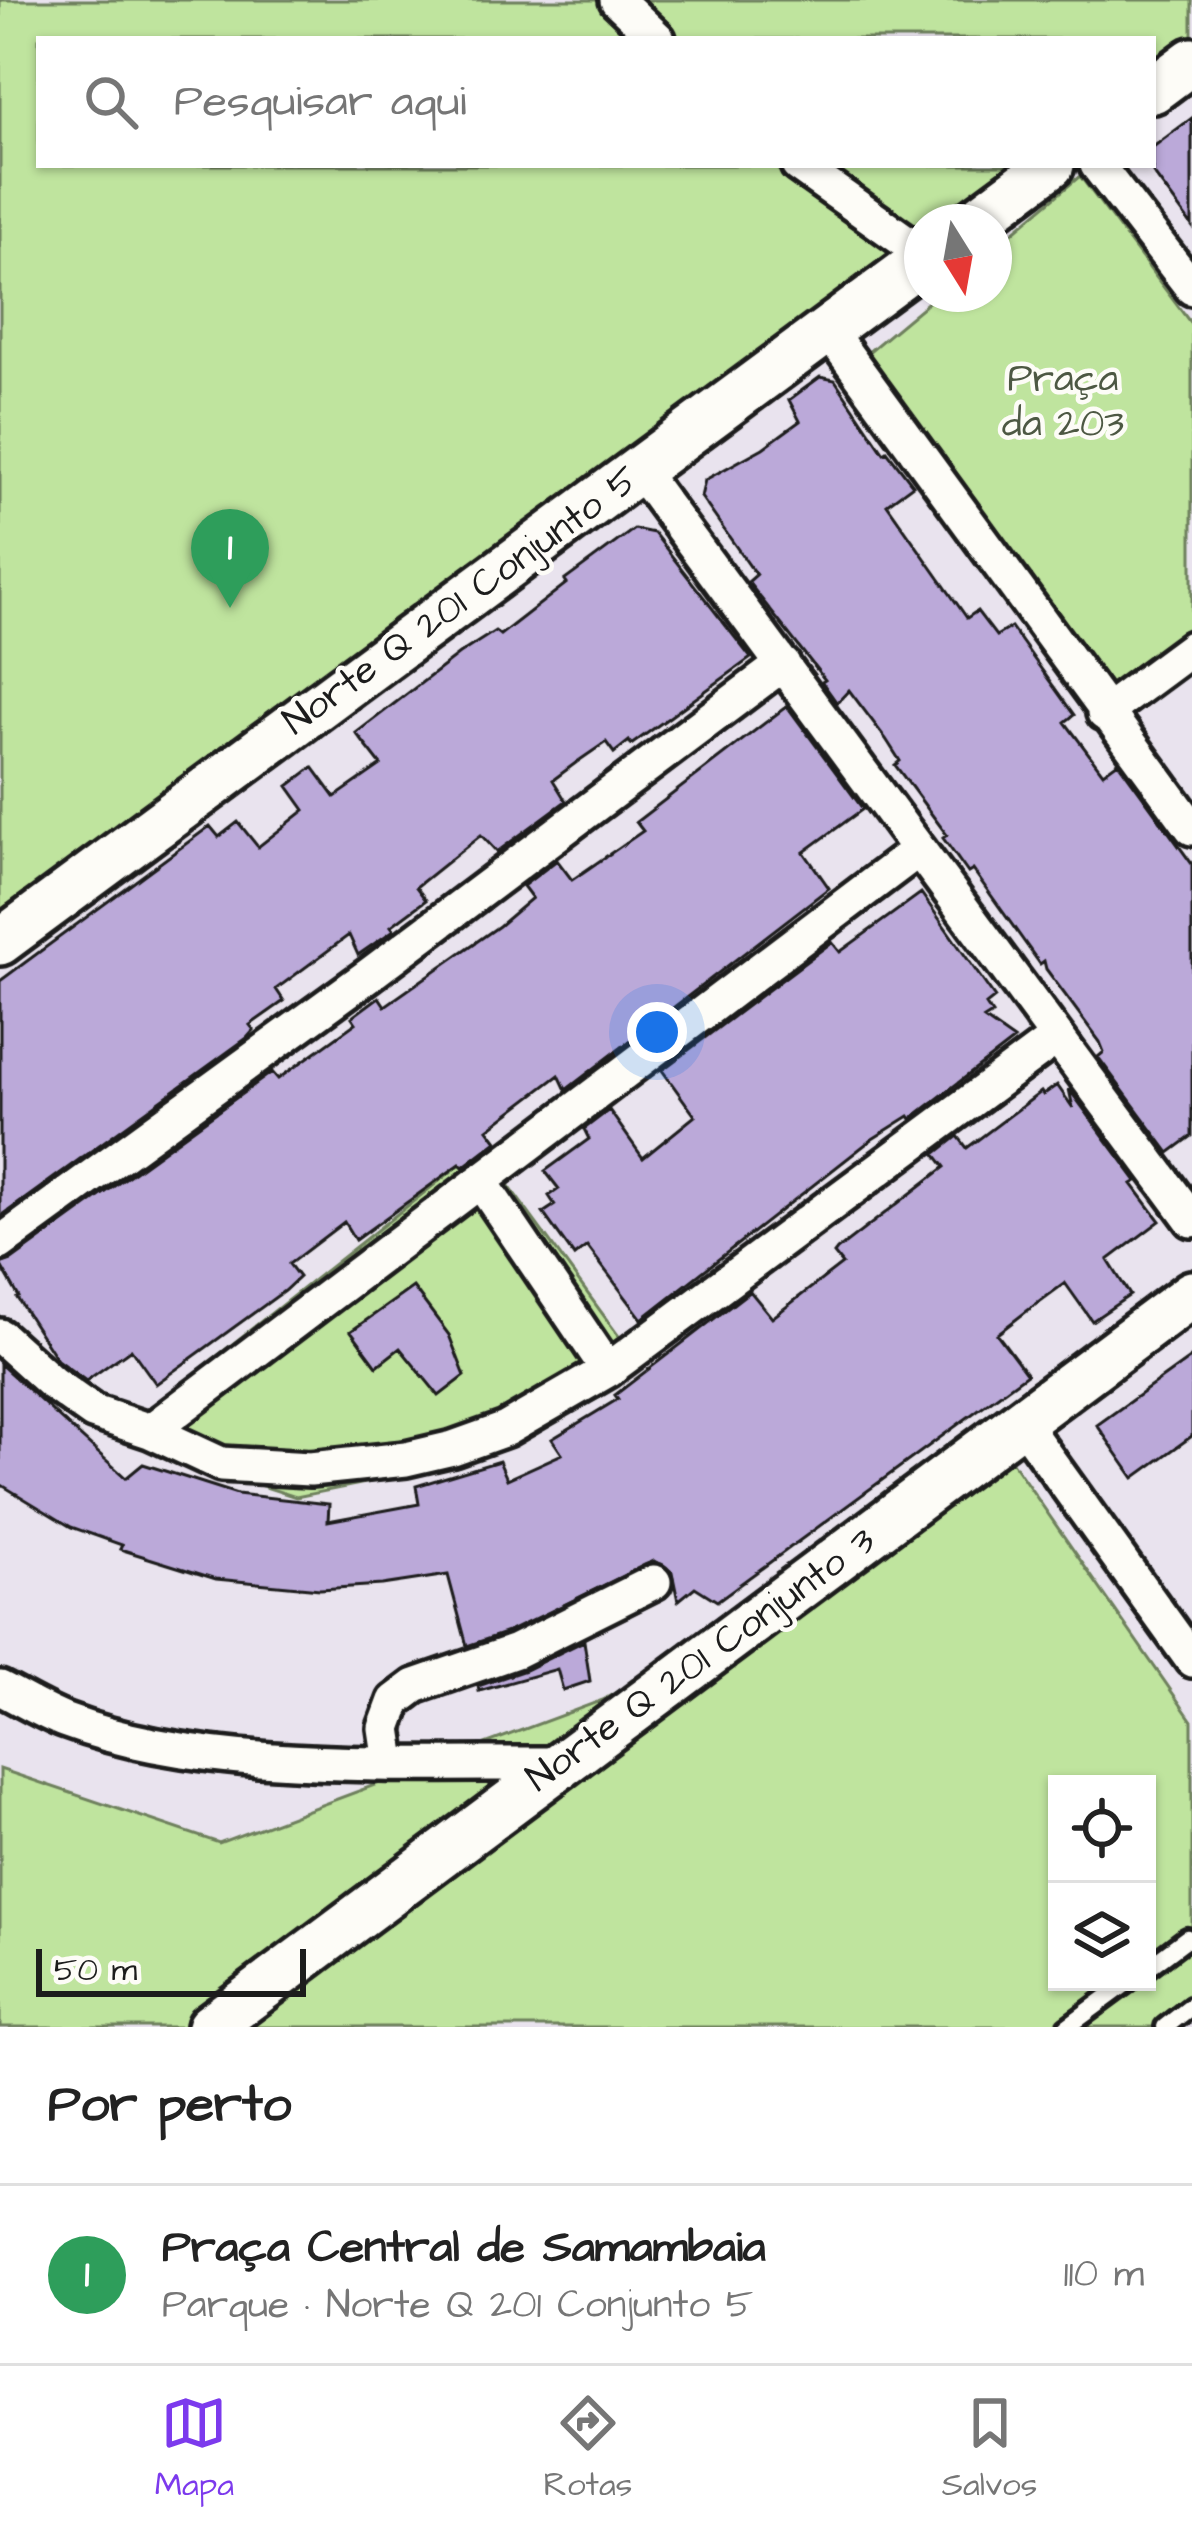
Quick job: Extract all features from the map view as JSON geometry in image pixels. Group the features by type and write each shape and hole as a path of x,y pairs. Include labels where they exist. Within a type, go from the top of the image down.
{"street":[{"path":"617,0 655,36"},
{"path":"1156,88 1192,61"},
{"path":"802,168 904,243"},
{"path":"998,204 1047,168"},
{"path":"1099,168 1192,288"},
{"name":"Norte Q 201 Conjunto 5","path":"0,942 904,270"},
{"path":"828,330 1192,828"},
{"path":"639,470 1192,1220"},
{"path":"1104,713 1192,648"},
{"path":"0,1243 369,975 783,664"},
{"path":"150,1431 918,850"},
{"path":"0,1336 93,1412 150,1431 220,1464 310,1469 406,1459 506,1429 608,1370 1058,1037"},
{"path":"481,1182 608,1370"},
{"name":"Norte Q 201 Conjunto 3","path":"210,2027 1192,1294"},
{"path":"1022,1423 1192,1660"},
{"path":"390,1762 385,1729 395,1701 415,1686 516,1651 654,1582"},
{"path":"0,1688 66,1721 158,1746 254,1757 558,1764"}],"lane":[{"path":"1156,1961 1187,1938 1192,1941"},
{"path":"1067,2027 1116,1991"},
{"path":"1165,2027 1192,2006"}],"green space":[{"path":"0,0 1192,0 1192,73 1156,99 1156,36 36,36 36,168 1062,168 1012,204 904,204 904,283 0,946"},
{"name":"Praça da 203","path":"1080,176 1192,325 1192,630 1111,688 867,353 916,312 1012,312 1012,233"},
{"path":"481,1148 640,1365 599,1398 465,1463 296,1497 113,1438"},
{"path":"1010,1459 1192,1721 1192,2020 1182,2027 0,2027 0,1769 219,1843 603,1700"}],"building":[{"path":"1192,118 1192,226 1153,173 1156,145"},
{"path":"820,377 835,380 884,453 913,485 887,504 967,618 977,611 996,636 1011,627 1074,715 1065,722 1103,773 1118,762 1192,864 1192,1136 1169,1153 1098,1057 1104,1052 1100,1042 1044,961 1040,964 973,870 968,873 943,838 947,835 895,765 900,761 886,739 849,690 837,703 825,680 748,582 756,575 701,497 705,480 800,421 789,400"},
{"path":"634,529 654,533 751,658 631,745 629,741 614,753 606,742 577,762 553,780 566,801 497,852 481,835 416,887 426,900 391,926 394,930 358,955 349,935 276,989 284,1001 250,1025 254,1030 247,1038 0,1217 0,981 210,826 219,837 238,822 258,847 305,810 288,786 313,767 335,797 381,765 356,733 459,654 495,631 500,635"},
{"path":"787,706 863,809 804,852 829,888 566,1090 559,1075 488,1129 497,1141 463,1167 460,1164 355,1240 344,1222 289,1264 299,1277 284,1291 156,1384 131,1349 86,1381 57,1360 0,1264 12,1260 272,1072 278,1079 356,1023 352,1017 379,997 385,1006 499,926 532,898 523,886 557,860 572,880 643,831 636,822"},
{"path":"921,893 995,998 986,1005 992,1014 984,1019 1014,1040 911,1119 871,1140 642,1319 587,1246 574,1256 543,1213 555,1205 549,1196 559,1189 545,1171 589,1139 584,1129 609,1110 643,1158 695,1116 662,1070 832,942 840,952"},
{"path":"1057,1085 1073,1108 1069,1089 1137,1181 1132,1184 1160,1221 1108,1260 1130,1295 1092,1321 1065,1283 1031,1308 997,1334 1027,1374 717,1601 695,1587 678,1601 672,1572 654,1561 508,1632 467,1646 448,1575 320,1589 216,1579 120,1549 122,1545 71,1527 0,1484 0,1364 126,1478 143,1464 237,1494 329,1504 328,1521 419,1504 416,1486 499,1461 507,1479 562,1454 552,1439 618,1399 615,1395 750,1291 772,1318 842,1264 834,1254 837,1250 945,1167 935,1154 958,1136 967,1148"},
{"path":"413,1287 449,1335 465,1376 439,1396 400,1348 377,1366 351,1331"},
{"path":"1192,1357 1192,1436 1134,1478 1097,1425"},
{"path":"584,1641 590,1681 563,1690 557,1669 479,1691 478,1686 525,1670"}],"place":[{"name":"Praça Central de Samambaia","path":"230,608"}]}
